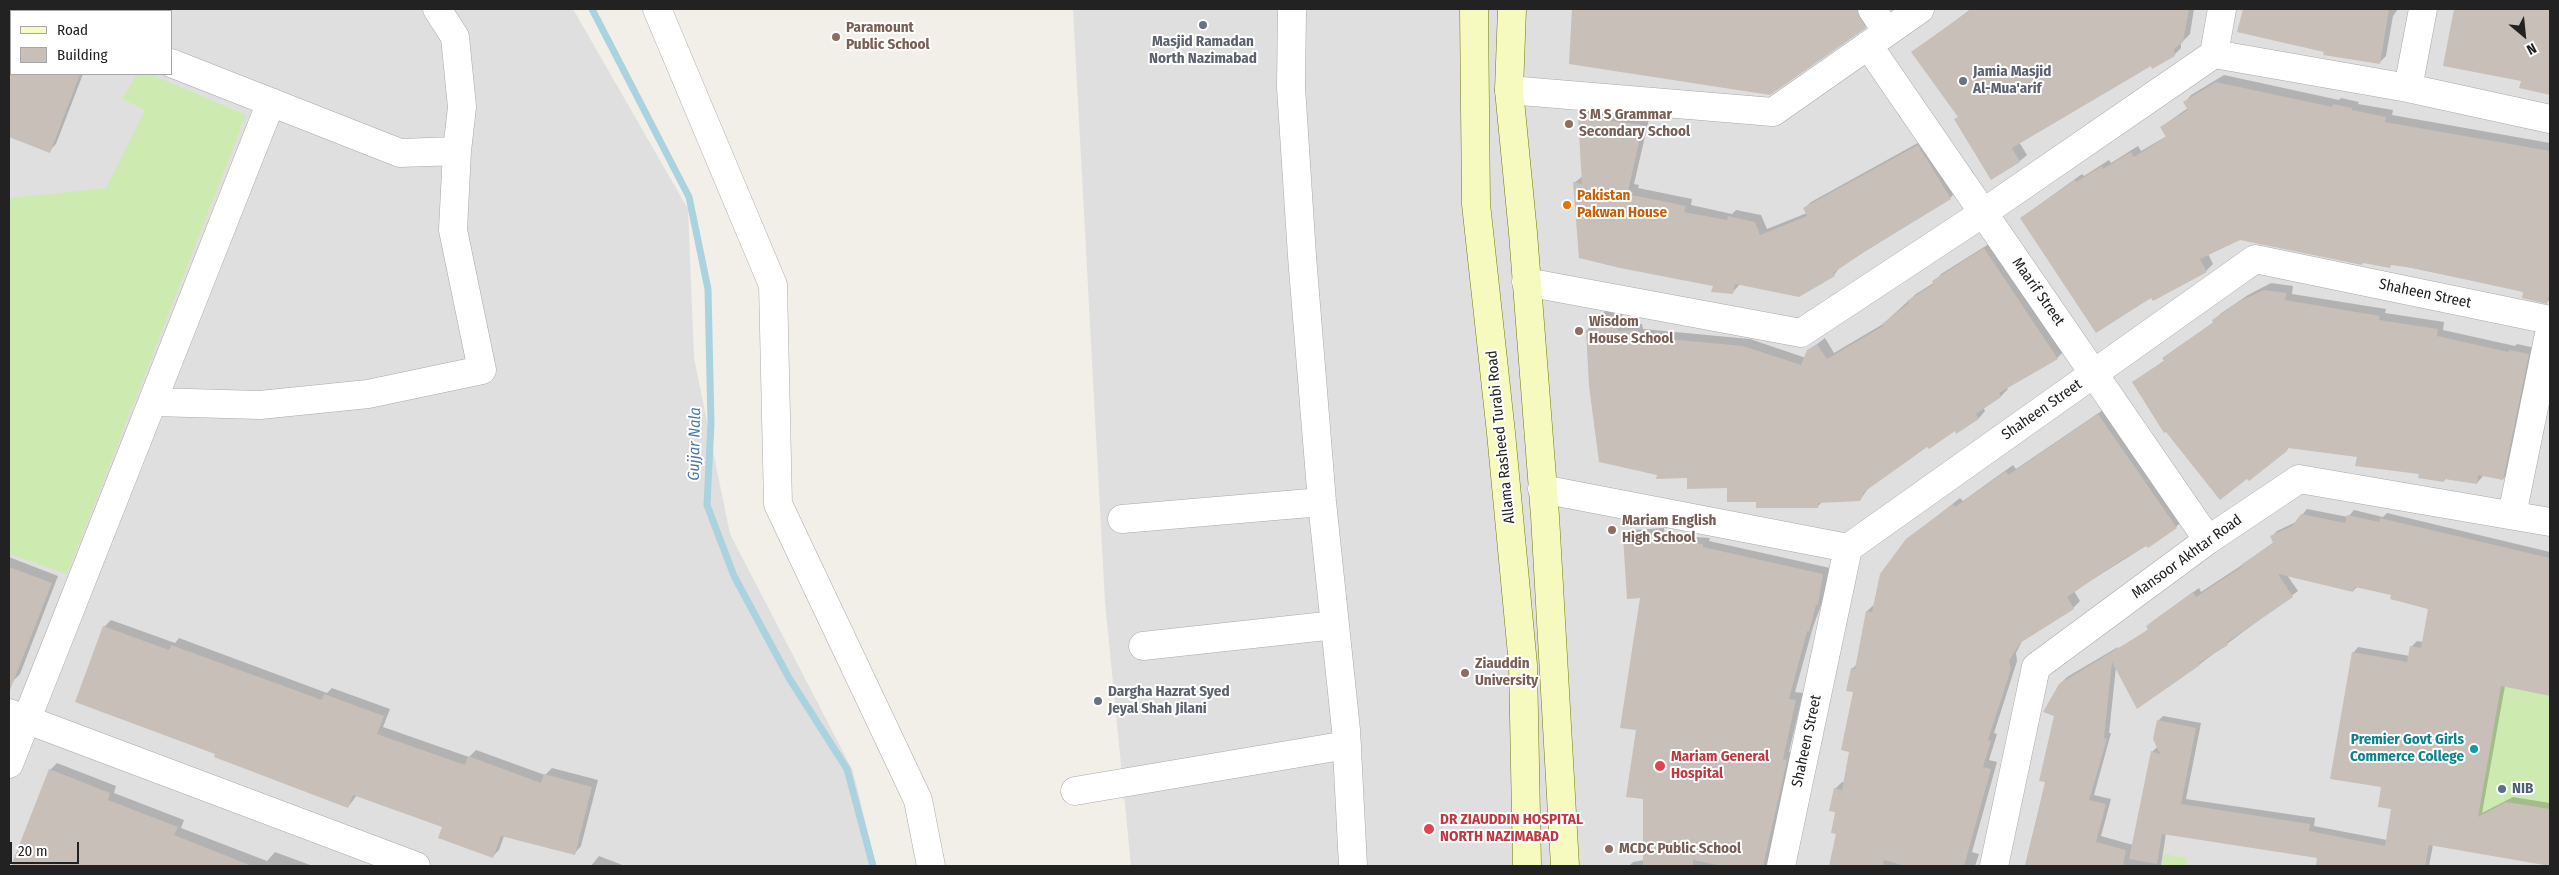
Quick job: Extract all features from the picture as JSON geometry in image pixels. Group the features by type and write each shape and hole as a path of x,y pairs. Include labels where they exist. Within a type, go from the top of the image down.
{"main road":[{"name":"Allama Rasheed Turabi Road","path":"1474,9 1476,204 1501,432 1523,665 1527,866"},
{"path":"1512,9 1509,90 1542,489 1565,866"}],"street":[{"path":"154,402 260,405 358,395 482,370 453,230 456,151 462,108 456,37 437,9"},
{"path":"657,9 773,285 778,504 918,800 931,866"},
{"path":"1292,9 1291,87 1322,502 1347,745 1347,865"},
{"name":"Maarif Street","path":"1872,9 1877,39 1983,213 2208,540"},
{"path":"1509,90 1772,112 1920,9"},
{"path":"2214,54 2222,9"},
{"path":"2408,88 2423,9"},
{"path":"1526,282 1801,333 1983,213 2214,54 2408,88 2550,119"},
{"path":"172,62 400,153 456,151"},
{"path":"9,764 17,716 154,402 271,102"},
{"name":"Shaheen Street","path":"1781,866 1848,548 2094,373 2255,259 2550,320"},
{"path":"2512,515 2550,329"},
{"name":"Mansoor Akhtar Road","path":"1994,866 2036,668 2208,540 2299,479 2550,522"},
{"path":"1542,489 1848,548"},
{"path":"1122,519 1322,502"},
{"path":"1143,646 1335,624"},
{"path":"17,716 416,866"},
{"path":"1075,792 1347,745"}],"shaded area":[{"path":"9,9 573,9 688,209 694,358 730,534 853,771 876,866 9,866"},
{"path":"1073,9 2550,9 2550,866 1131,866 1105,602"}],"green space":[{"path":"136,75 152,75 246,115 67,574 9,554 9,198 106,188 145,110 122,99"},
{"path":"2503,674 2524,677 2525,691 2550,696 2550,809 2506,802 2482,815 2479,810"},
{"path":"2164,854 2187,858 2186,866 2162,866"}],"building":[{"path":"1572,9 1857,9 1866,28 1770,95 1569,64"},
{"path":"1972,9 2189,9 2183,42 2174,49 2175,56 2152,69 2151,66 2012,148 2020,162 1991,180 1954,119 1958,117 1911,52"},
{"path":"2243,9 2389,9 2380,64 2323,55 2324,52 2237,32"},
{"path":"2454,9 2550,9 2550,95 2519,88 2521,81 2443,66"},
{"path":"9,74 80,75 50,153 9,137"},
{"path":"2216,82 2332,107 2333,104 2352,108 2352,110 2386,117 2385,122 2550,151 2550,289 2547,304 2522,298 2523,292 2413,268 2391,265 2390,268 2363,263 2362,265 2240,240 2200,259 2207,272 2153,301 2151,298 2096,333 2020,218 2075,180 2076,182 2102,166 2103,169 2131,152 2134,157 2166,137 2160,127 2188,110 2183,102"},
{"path":"1578,116 1643,125 1628,191 1633,192 1632,195 1686,206 1684,212 1727,220 1728,216 1755,222 1760,235 1807,216 1803,208 1918,145 1951,199 1864,252 1833,273 1835,276 1799,297 1735,284 1733,294 1711,292 1713,286 1579,258 1573,182 1582,184"},
{"path":"1984,248 2058,359 1999,393 2001,397 1976,414 1979,419 1956,434 1955,431 1929,449 1927,447 1864,492 1860,501 1818,503 1818,508 1756,508 1756,502 1727,502 1727,488 1687,489 1687,478 1656,479 1657,475 1599,462 1589,386 1586,330 1596,330 1598,317 1616,320 1618,331 1635,330 1637,336 1743,346 1801,365 1807,350 1817,344 1827,359 1883,326 1882,324 1909,303 1907,301 1934,284 1932,281"},
{"path":"2264,290 2287,293 2285,300 2380,316 2379,320 2438,329 2437,336 2508,352 2509,350 2529,354 2503,480 2478,475 2477,484 2444,479 2444,482 2418,478 2419,474 2355,466 2357,457 2288,448 2287,451 2249,481 2247,479 2220,500 2166,432 2164,433 2132,382 2164,361 2162,358 2213,323 2212,320 2240,301"},
{"path":"2098,414 2177,528 2148,548 2146,546 2120,561 2067,597 2074,609 2020,643 2009,661 2011,669 1988,740 1991,741 1983,767 1991,769 1964,866 1905,866 1884,860 1883,866 1829,866 1836,834 1831,833 1835,812 1829,811 1834,788 1842,790 1849,752 1841,750 1853,692 1846,691 1851,668 1855,669 1866,611 1872,612 1880,574 1906,539 1953,504 1955,507 2006,471 2008,475"},
{"path":"2301,514 2345,523 2347,515 2379,522 2380,518 2550,558 2550,696 2501,686 2478,817 2506,802 2550,809 2550,866 2429,845 2425,866 2316,866 2317,858 2162,834 2157,864 2129,859 2151,751 2160,754 2153,739 2157,720 2196,728 2181,804 2310,824 2309,831 2385,846 2391,809 2378,807 2381,787 2330,779 2352,652 2407,662 2410,646 2421,648 2428,609 2390,599 2391,595 2355,587 2353,592 2278,574 2293,597 2226,643 2228,645 2199,663 2200,665 2137,709 2112,662 2104,738 2107,739 2089,800 2106,804 2096,842 2126,850 2123,866 2025,866 2045,782 2039,781 2054,716 2043,712 2059,684 2148,630 2146,626 2193,592 2196,597 2243,566 2241,565 2273,543 2270,536 2292,526"},
{"path":"1657,534 1658,541 1703,544 1703,547 1823,574 1818,605 1816,605 1809,632 1807,631 1789,699 1796,700 1783,759 1787,760 1763,866 1722,866 1693,860 1693,866 1643,866 1643,799 1626,797 1636,730 1620,728 1640,598 1627,599 1623,537"},
{"path":"9,567 52,583 10,690 9,690"},
{"path":"103,626 169,650 171,645 322,700 324,694 384,716 377,734 465,765 468,756 541,783 544,774 592,787 575,855 501,836 493,858 438,838 442,827 353,795 348,808 214,757 215,754 75,702"},
{"path":"49,769 110,793 108,800 178,827 174,835 252,866 11,866"}],"waterway":[{"name":"Gujjar Nala","path":"592,9 689,197 708,289 711,423 707,505 734,576 789,678 847,769 873,866"}],"place":[{"name":"Masjid Ramadan North Nazimabad","path":"1203,25"},
{"name":"Paramount Public School","path":"836,37"},
{"name":"Jamia Masjid Al-Mua'arif","path":"1963,81"},
{"name":"S M S Grammar Secondary School","path":"1569,124"},
{"name":"Pakistan Pakwan House","path":"1567,205"},
{"name":"Wisdom House School","path":"1579,331"},
{"name":"Mariam English High School","path":"1612,530"},
{"name":"Ziauddin University","path":"1465,673"},
{"name":"Dargha Hazrat Syed Jeyal Shah Jilani","path":"1098,701"},
{"name":"Premier Govt Girls Commerce College","path":"2474,749"},
{"name":"Mariam General Hospital","path":"1660,766"},
{"name":"NIB","path":"2502,789"},
{"name":"DR ZIAUDDIN HOSPITAL NORTH NAZIMABAD","path":"1429,829"},
{"name":"MCDC Public School","path":"1609,849"}]}
